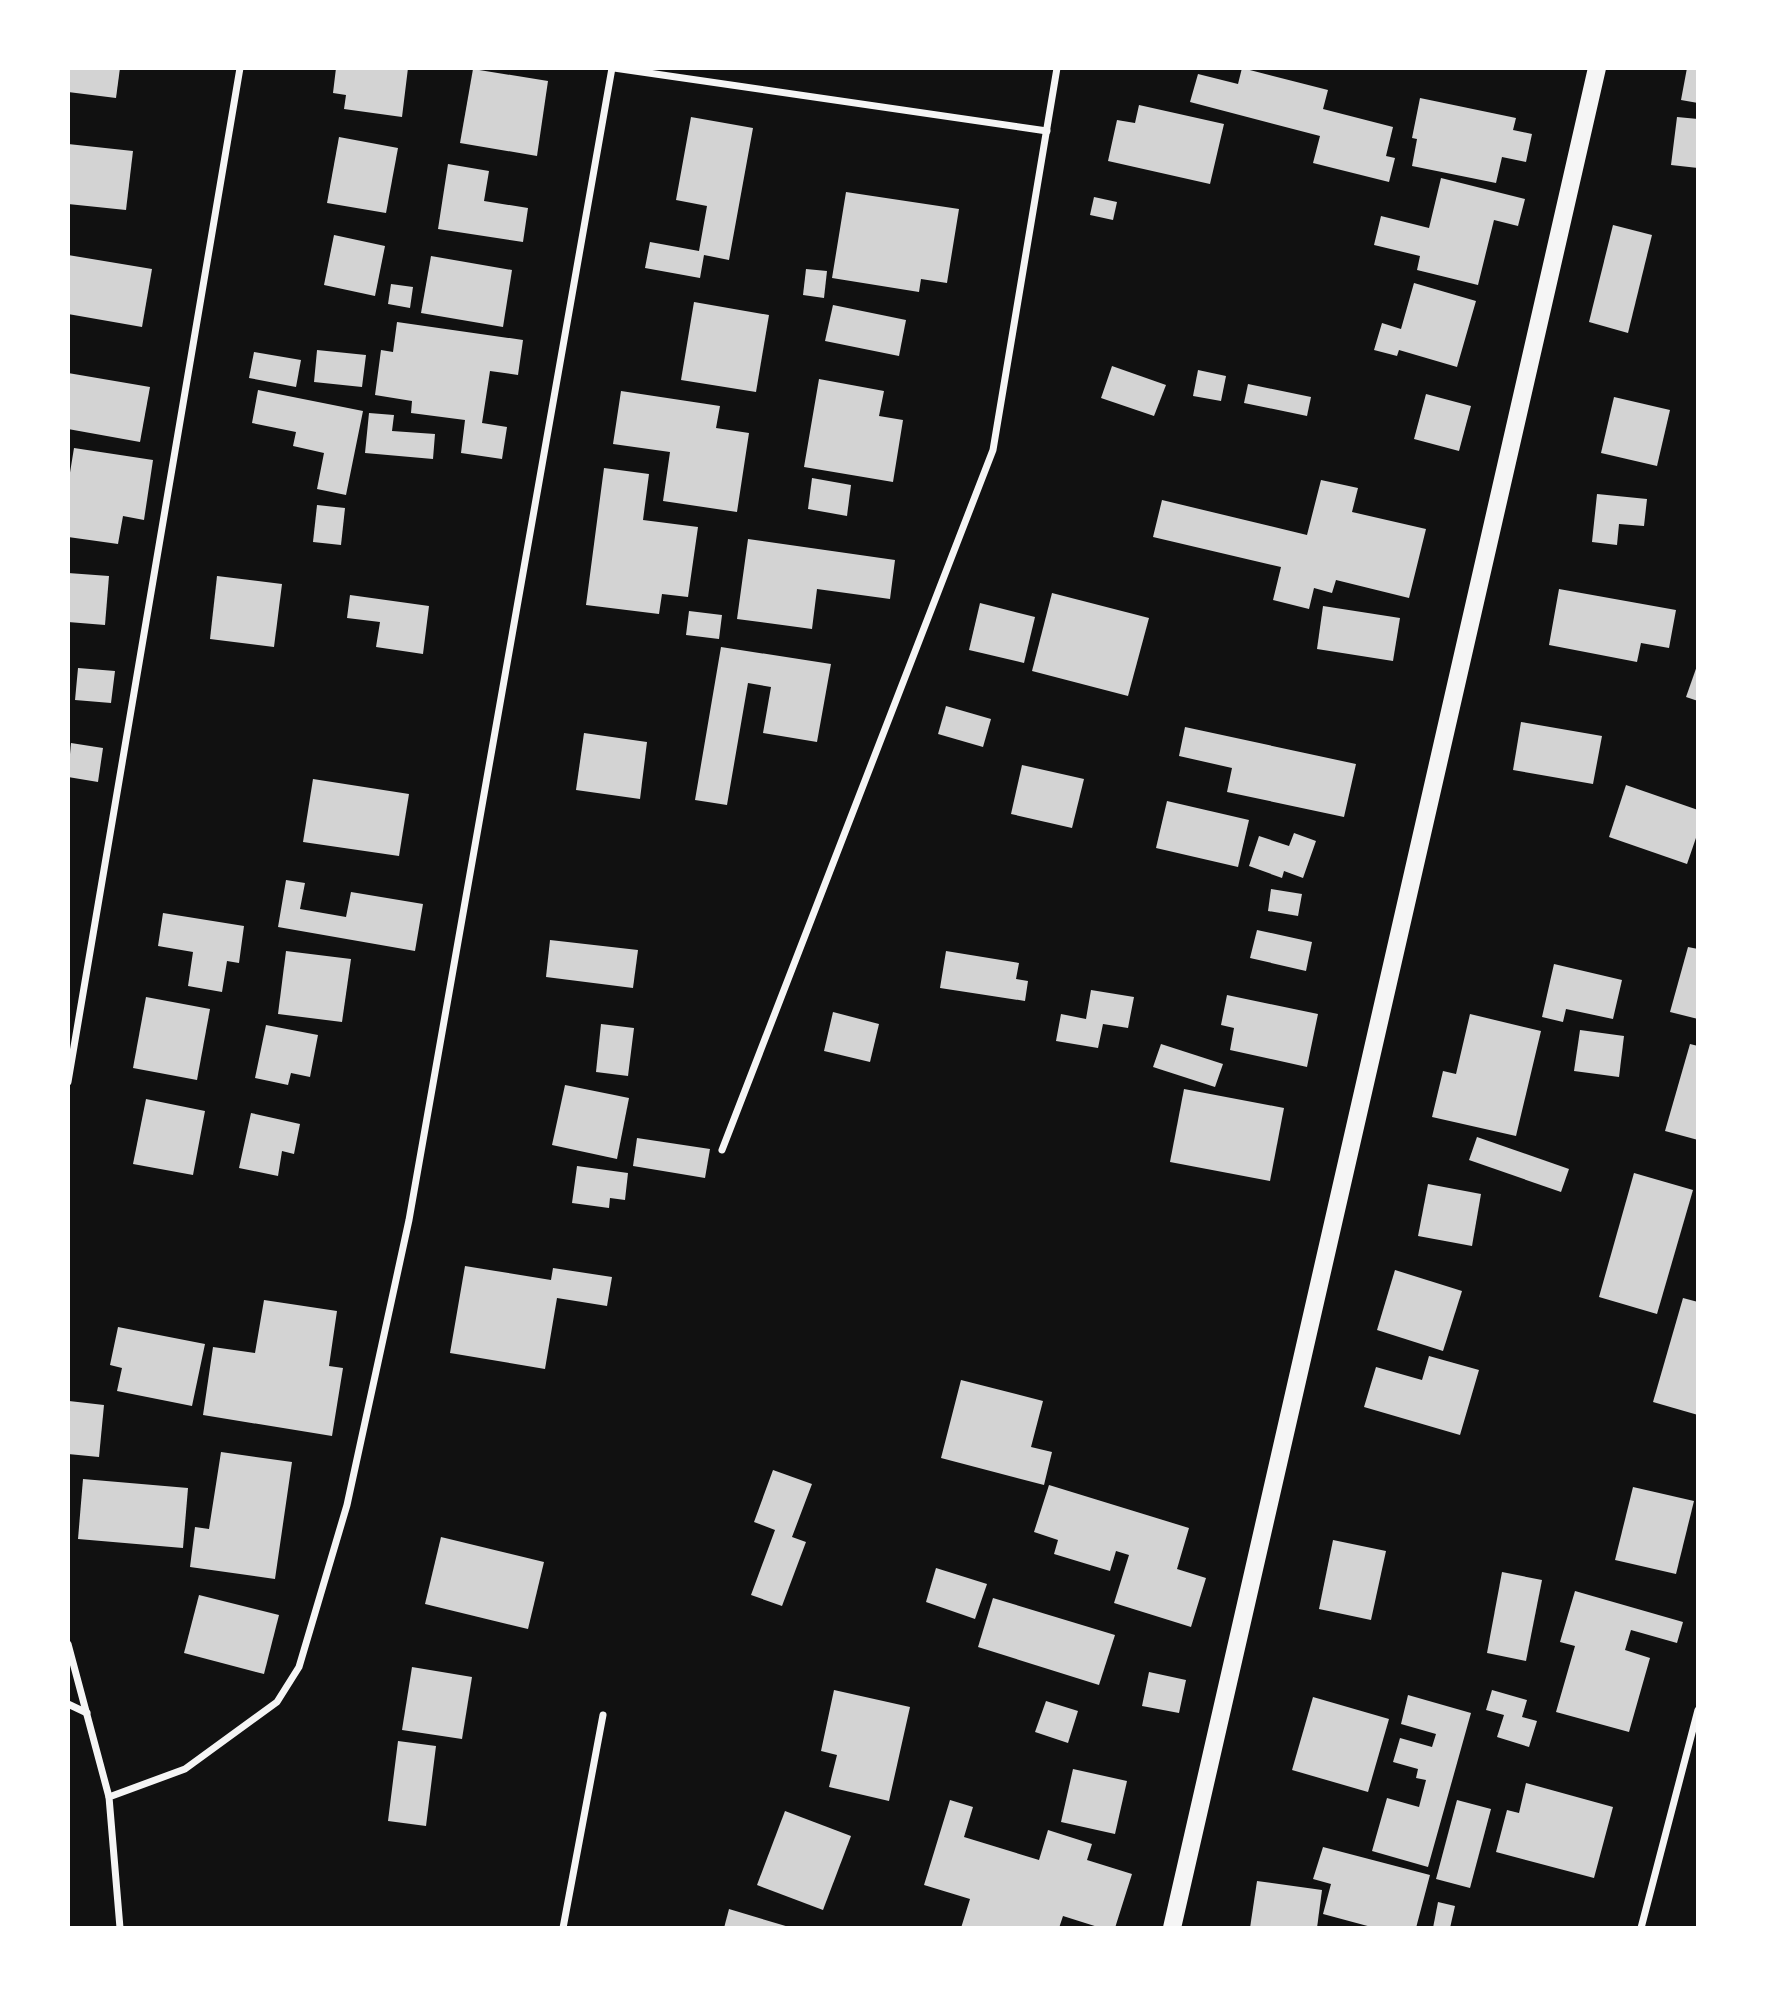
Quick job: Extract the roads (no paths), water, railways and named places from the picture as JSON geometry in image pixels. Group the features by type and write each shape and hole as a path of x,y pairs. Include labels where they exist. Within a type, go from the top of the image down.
{"main road":[{"path":"1172,1928 1597,68"}],"street":[{"path":"68,1082 240,68"},
{"path":"109,1797 185,1769 277,1702 299,1667 347,1505 409,1220 613,68 1047,131"},
{"path":"722,1150 993,450 1058,68"},
{"path":"68,1644 109,1797 120,1928"},
{"path":"68,1704 87,1713"},
{"path":"1641,1928 1698,1710"},
{"path":"562,1928 603,1715"}]}
